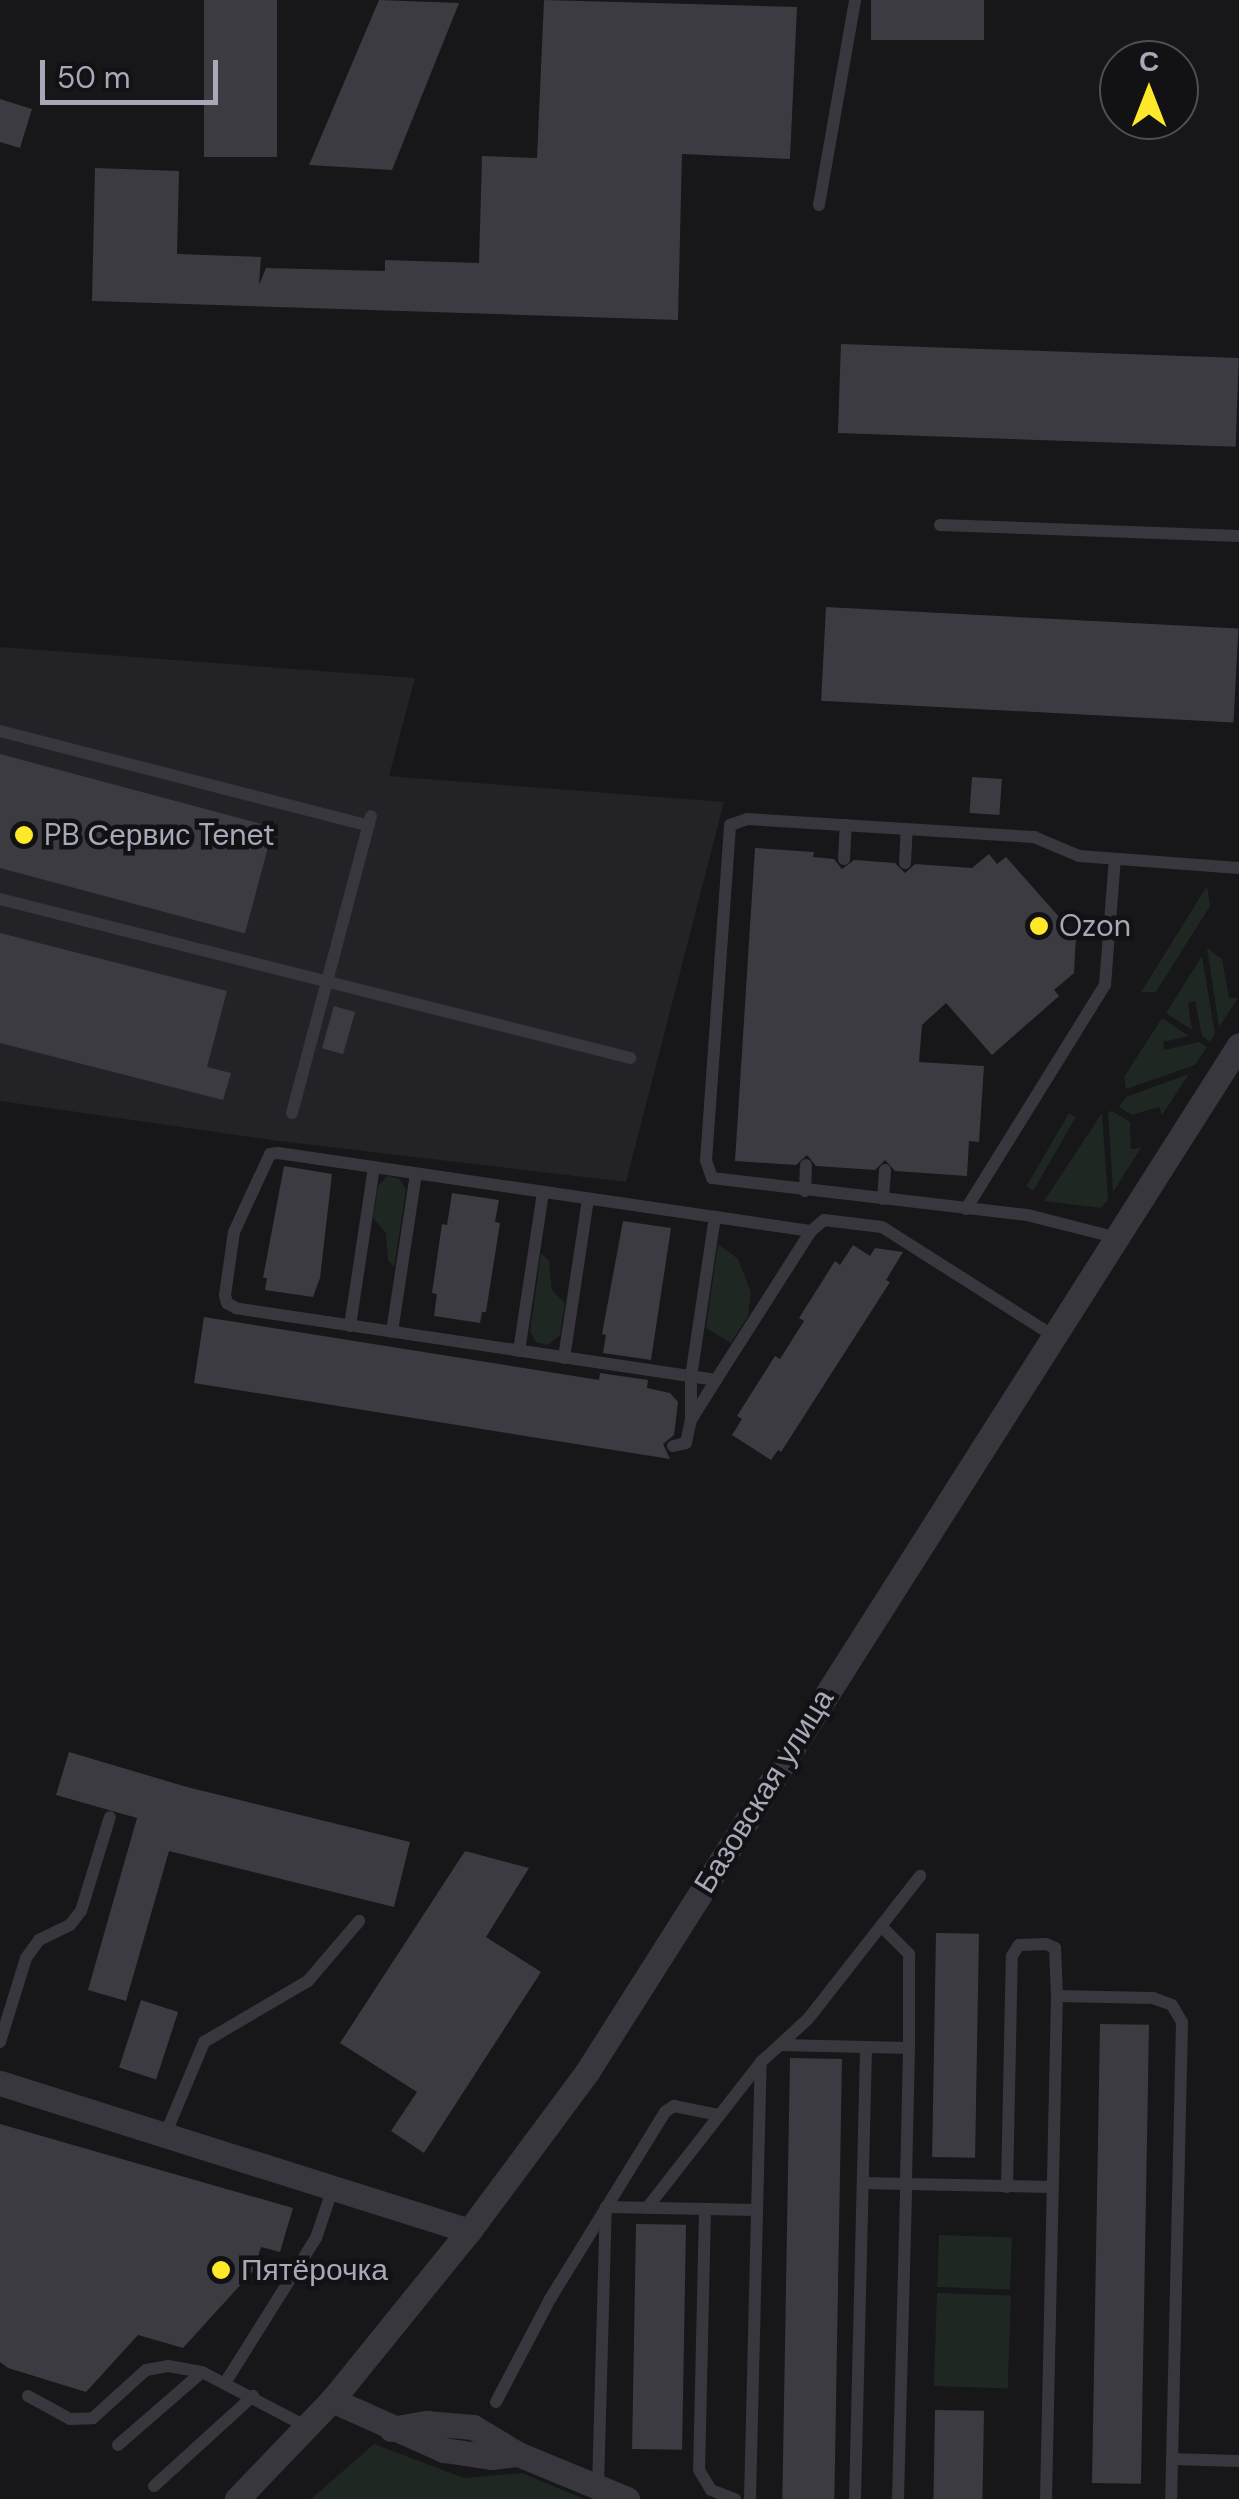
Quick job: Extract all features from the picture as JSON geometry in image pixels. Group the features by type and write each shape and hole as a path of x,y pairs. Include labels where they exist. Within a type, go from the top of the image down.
{"street":[{"name":"Базовская улица","path":"238,2499 332,2400 469,2231 587,2072 1239,1045"},
{"path":"0,2083 469,2231"},
{"path":"332,2400 390,2430 452,2423 498,2439 518,2454 627,2499"}],"lane":[{"path":"820,205 855,0"},
{"path":"940,525 1239,536"},
{"path":"0,732 370,821 292,1113"},
{"path":"1114,1237 1027,1215 724,1182 707,1171 730,825 746,818 1034,837 1079,856 1239,868"},
{"path":"844,860 846,825"},
{"path":"905,864 907,829"},
{"path":"966,1208 1105,985 1115,860"},
{"path":"0,899 630,1058"},
{"path":"716,1380 350,1326 228,1303 234,1232 270,1154 811,1231"},
{"path":"804,1191 806,1165"},
{"path":"350,1326 374,1167"},
{"path":"883,1200 885,1170"},
{"path":"392,1332 416,1174"},
{"path":"519,1351 543,1192"},
{"path":"564,1358 588,1198"},
{"path":"672,1446 686,1443 691,1420 690,1377 715,1217"},
{"path":"691,1420 811,1231 824,1220 882,1227 1052,1335"},
{"path":"0,2042 26,1958 40,1940 70,1925 80,1912 110,1817"},
{"path":"647,2208 761,2062 808,2019 920,1876"},
{"path":"165,2135 204,2042 308,1981 358,1921"},
{"path":"881,1926 906,1947 911,1960 898,2499"},
{"path":"1007,2187 1012,1956 1019,1945 1046,1944 1055,1948 1058,1996 1046,2499"},
{"path":"1058,1996 1153,1998 1172,2006 1182,2022 1171,2499"},
{"path":"780,2046 909,2048"},
{"path":"856,2499 866,2048"},
{"path":"750,2499 761,2062"},
{"path":"496,2402 544,2309 668,2108 679,2106 719,2115"},
{"path":"863,2183 1053,2188"},
{"path":"224,2383 316,2238 333,2188"},
{"path":"606,2207 757,2210"},
{"path":"598,2487 606,2207"},
{"path":"705,2209 699,2470 711,2490 736,2499"},
{"path":"28,2396 70,2420 93,2418 146,2370 168,2366 202,2372 308,2428"},
{"path":"118,2445 202,2372"},
{"path":"154,2486 253,2396"},
{"path":"1172,2459 1239,2461"}],"shaded area":[{"path":"0,647 415,678 389,776 724,802 626,1182 271,1140 0,1101"},
{"path":"1207,886 1210,906 1156,992 1141,992"},
{"path":"1207,948 1222,959 1229,998 1238,998 1219,1027"},
{"path":"1202,956 1215,1034 1210,1042 1202,1036 1195,1001 1188,1003 1192,1030 1166,1013"},
{"path":"1162,1018 1189,1036 1163,1042 1164,1050 1199,1042 1207,1047 1195,1065 1126,1089 1124,1077"},
{"path":"1189,1074 1162,1115 1159,1107 1132,1115 1119,1107 1126,1097"},
{"path":"1108,1112 1130,1122 1131,1149 1141,1148 1113,1192"},
{"path":"1069,1113 1076,1117 1033,1191 1026,1187"},
{"path":"1102,1113 1108,1200 1101,1208 1044,1201"},
{"path":"387,1176 400,1179 406,1190 394,1267 388,1260 386,1233 373,1218 378,1186"},
{"path":"718,1244 738,1259 751,1292 748,1316 731,1343 706,1328"},
{"path":"541,1253 549,1261 552,1290 565,1303 560,1335 548,1345 536,1342 530,1331"},
{"path":"939,2235 1012,2238 1010,2290 937,2287"},
{"path":"937,2293 1011,2296 1008,2389 934,2386"},
{"path":"374,2444 464,2478 522,2473 584,2499 311,2499"}],"building":[{"path":"204,0 277,0 277,157 204,157"},
{"path":"379,0 459,3 392,170 309,165"},
{"path":"544,0 797,7 790,159 682,154 678,320 92,301 95,168 179,171 177,254 261,257 259,285 266,268 385,271 385,260 479,263 482,156 537,158"},
{"path":"871,0 984,0 984,40 871,40"},
{"path":"0,99 32,109 20,148 0,142"},
{"path":"841,344 1239,358 1236,447 838,433"},
{"path":"826,607 1238,629 1234,722 821,701"},
{"path":"0,754 273,827 245,933 0,868"},
{"path":"972,777 1002,779 999,815 969,813"},
{"path":"755,848 814,852 813,857 834,859 842,869 854,860 895,863 905,873 915,864 972,868 989,854 997,864 1006,857 1076,936 1074,973 1054,990 1059,996 992,1055 946,1003 922,1025 919,1062 984,1066 979,1142 969,1141 967,1176 895,1171 885,1160 875,1170 816,1166 807,1155 796,1165 735,1161"},
{"path":"0,933 227,991 207,1067 231,1073 223,1100 0,1043"},
{"path":"334,1006 355,1012 343,1054 322,1048"},
{"path":"284,1166 332,1174 320,1278 313,1297 265,1290 267,1278 263,1278"},
{"path":"452,1193 499,1200 495,1222 500,1223 486,1312 482,1312 480,1323 434,1316 437,1294 432,1293 442,1224 447,1225"},
{"path":"623,1221 671,1228 651,1360 603,1353 606,1335 602,1334"},
{"path":"853,1245 870,1256 875,1248 903,1252 886,1280 890,1282 781,1452 778,1450 771,1460 732,1435 742,1419 737,1416 775,1356 780,1359 804,1321 799,1318 835,1261 840,1265"},
{"path":"204,1317 599,1380 600,1373 648,1380 647,1388 670,1393 678,1402 674,1435 663,1444 670,1459 194,1383"},
{"path":"69,1752 187,1787 410,1842 394,1907 169,1851 126,2001 88,1990 137,1818 56,1795"},
{"path":"465,1851 529,1868 486,1937 541,1972 424,2153 391,2131 417,2092 340,2043"},
{"path":"936,1933 979,1934 975,2158 932,2157"},
{"path":"141,2000 178,2012 156,2080 119,2068"},
{"path":"1100,2024 1149,2025 1141,2484 1092,2483"},
{"path":"790,2058 842,2059 834,2499 782,2499"},
{"path":"0,2124 293,2208 280,2252 261,2247 254,2270 183,2348 138,2335 86,2392 8,2368 0,2362"},
{"path":"636,2224 686,2225 682,2450 632,2449"},
{"path":"935,2410 984,2411 982,2499 933,2499"}],"place":[{"name":"PB Сервис Tenet","path":"24,835"},
{"name":"Ozon","path":"1039,926"},
{"name":"Пятёрочка","path":"221,2270"}]}
